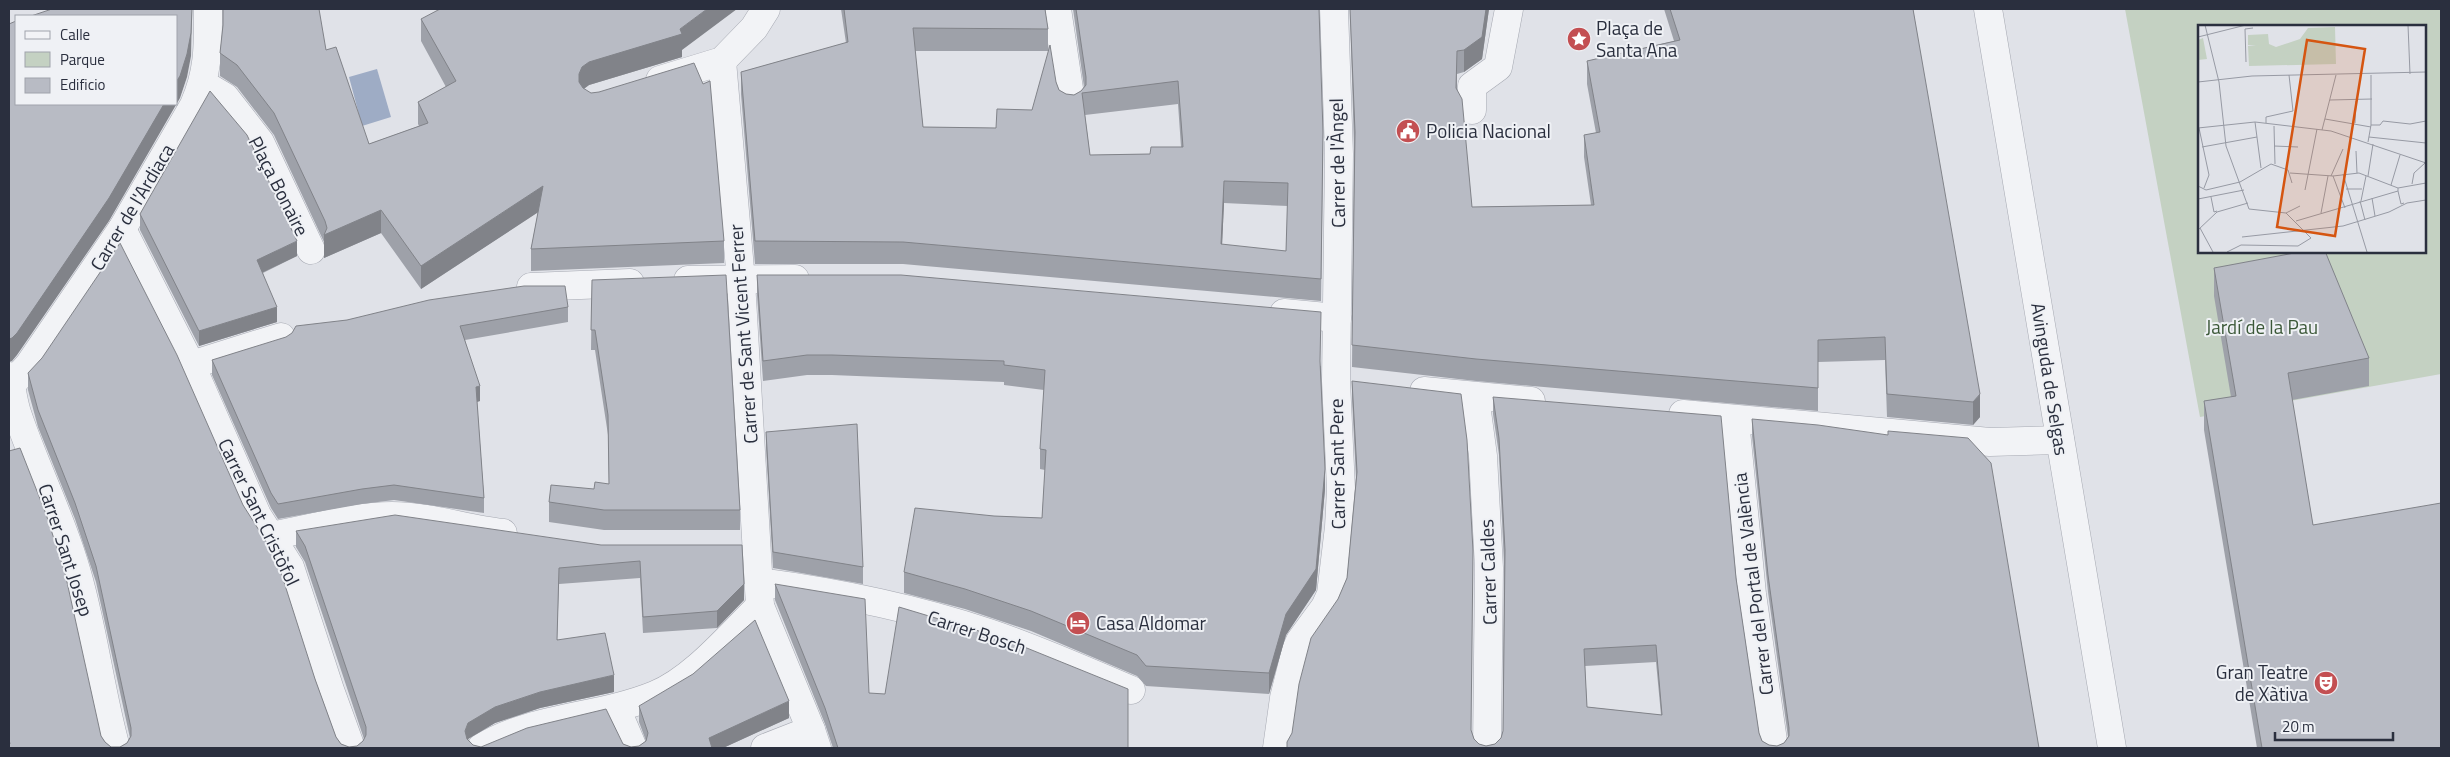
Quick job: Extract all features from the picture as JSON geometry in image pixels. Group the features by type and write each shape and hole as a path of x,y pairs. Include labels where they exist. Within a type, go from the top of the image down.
{"street":[{"name":"Carrer de l'Ardiaca","path":"10,383 29,365 122,229 194,105 203,84 208,54 208,9"},
{"path":"640,86 722,61 754,28 766,9"},
{"path":"1057,9 1071,102"},
{"name":"Carrer de l'Àngel","path":"1334,9 1339,154 1337,318"},
{"path":"1472,110 1472,86 1498,67 1509,9"},
{"name":"Avinguda de Selgas","path":"1988,9 2112,748"},
{"name":"Carrer de Sant Vicent Ferrer","path":"722,61 741,281 759,594 814,739"},
{"name":"Plaça Bonaire","path":"203,84 225,97 260,142 311,250"},
{"name":"Carrer Sant Cristòfol","path":"122,229 191,365 257,515 290,567 330,690 352,748"},
{"path":"531,287 662,281 726,279 741,281 818,278"},
{"path":"1259,310 1337,318"},
{"name":"Carrer Sant Pere","path":"1277,748 1284,698 1296,650 1300,641 1325,607 1331,594 1341,489 1336,381 1337,318"},
{"path":"191,365 281,337"},
{"path":"1336,381 1364,384"},
{"name":"Carrer Sant Josep","path":"10,383 17,412 55,507 85,600 101,688 116,748"},
{"path":"1401,388 1476,397 1552,403"},
{"name":"Carrer Caldes","path":"1476,397 1483,456 1489,568 1487,748"},
{"path":"1658,412 1990,442 2060,440"},
{"name":"Carrer del Portal de València","path":"1735,420 1752,594 1771,748"},
{"path":"270,536 365,519 395,516 532,537"},
{"path":"728,546 756,546"},
{"path":"481,748 497,738 530,727 616,708 657,694 684,678 759,594"},
{"name":"Carrer Bosch","path":"759,594 849,597 936,617 1033,650 1131,690"},
{"path":"616,708 633,748"},
{"path":"765,748 814,739"}],"green space":[{"name":"Jardí de la Pau","path":"2125,9 2441,9 2441,374 2200,417"}],"water":[{"path":"377,69 391,117 362,126 349,77"}],"building":[{"path":"52,9 192,9 191,33 180,76 178,79 178,15 34,15"},
{"path":"223,9 319,9 326,50 336,47 369,144 428,123 418,102 456,81 421,19 440,9 707,9 680,29 682,34 589,62 582,67 579,74 579,82 583,88 591,93 599,92 694,63 703,84 710,81 724,241 531,249 543,186 421,266 381,210 324,235 327,228 325,221 274,113 237,65 220,53"},
{"path":"844,9 1045,9 1048,29 913,28 923,127 996,128 997,109 1032,110 1050,45 1059,90 1066,94 1074,95 1086,85 1076,9 1319,9 1323,132 1321,279 903,242 755,241 741,72 848,42","holes":["1178,81 1183,147 1151,147 1150,154 1090,155 1082,93","1224,181 1288,183 1286,251 1221,244"]},
{"path":"1350,9 1486,9 1482,37 1464,50 1457,51 1456,88 1462,99 1472,207 1594,205 1584,135 1600,132 1587,61 1680,40 1670,9 1913,9 1980,394 1973,402 1887,394 1885,337 1818,340 1818,388 1476,359 1352,345 1355,132"},
{"path":"15,21 15,105 163,105 109,198 17,333 9,339 9,24"},
{"path":"210,91 247,135 297,241 257,260 277,307 199,331 140,214"},
{"path":"120,243 177,355 243,505 276,557 315,679 336,737 341,744 349,747 357,746 366,735 366,727 305,546 296,531 395,515 601,545 742,545 744,584 717,611 643,617 640,561 559,568 557,640 605,633 614,675 540,692 495,707 468,723 465,731 467,739 473,745 481,747 527,728 606,709 623,744 631,747 639,746 646,741 648,733 639,706 693,674 755,620 789,701 709,738 712,748 9,748 9,451 20,448 46,514 65,573 101,736 111,747 120,747 127,743 131,736 131,728 96,566 75,503 38,410 28,373 42,358"},
{"path":"2300,252 2325,252 2369,358 2288,373 2313,525 2441,503 2441,748 2262,748 2204,401 2236,396 2214,268"},
{"path":"726,275 740,510 604,510 549,502 551,485 594,489 595,482 609,484 608,415 595,330 591,330 592,280"},
{"path":"757,275 901,275 1321,312 1320,361 1325,469 1316,569 1286,614 1269,673 1146,666 1137,655 1031,611 965,589 904,572 915,508 994,516 1042,518 1046,450 1040,449 1045,370 1004,365 1004,361 832,355 807,355 763,361"},
{"path":"524,286 565,286 568,307 460,326 480,386 476,387 484,498 394,485 278,504 271,493 212,360 286,337 292,333 296,326 347,320 429,300"},
{"path":"1352,381 1461,394 1467,440 1473,551 1471,730 1474,739 1479,744 1486,746 1495,744 1501,738 1503,731 1505,550 1499,438 1493,397 1721,416 1736,578 1759,733 1762,741 1769,745 1777,746 1784,743 1789,736 1789,728 1768,575 1752,419 1818,425 1888,435 1888,431 1968,438 1991,463 2039,748 1287,748 1287,742 1292,733 1299,684 1311,638 1338,599 1347,578 1357,472","holes":["1656,645 1662,715 1587,707 1584,649"]},
{"path":"857,424 863,567 773,552 766,432"},
{"path":"775,584 865,599 869,693 885,694 899,607 1002,638 1128,689 1128,748 838,748 825,708"}],"place":[{"name":"Plaça de Santa Ana","path":"1579,39"},
{"name":"Policia Nacional","path":"1408,131"},
{"name":"Casa Aldomar","path":"1078,623"},
{"name":"Gran Teatre de Xàtiva","path":"2326,683"}]}
